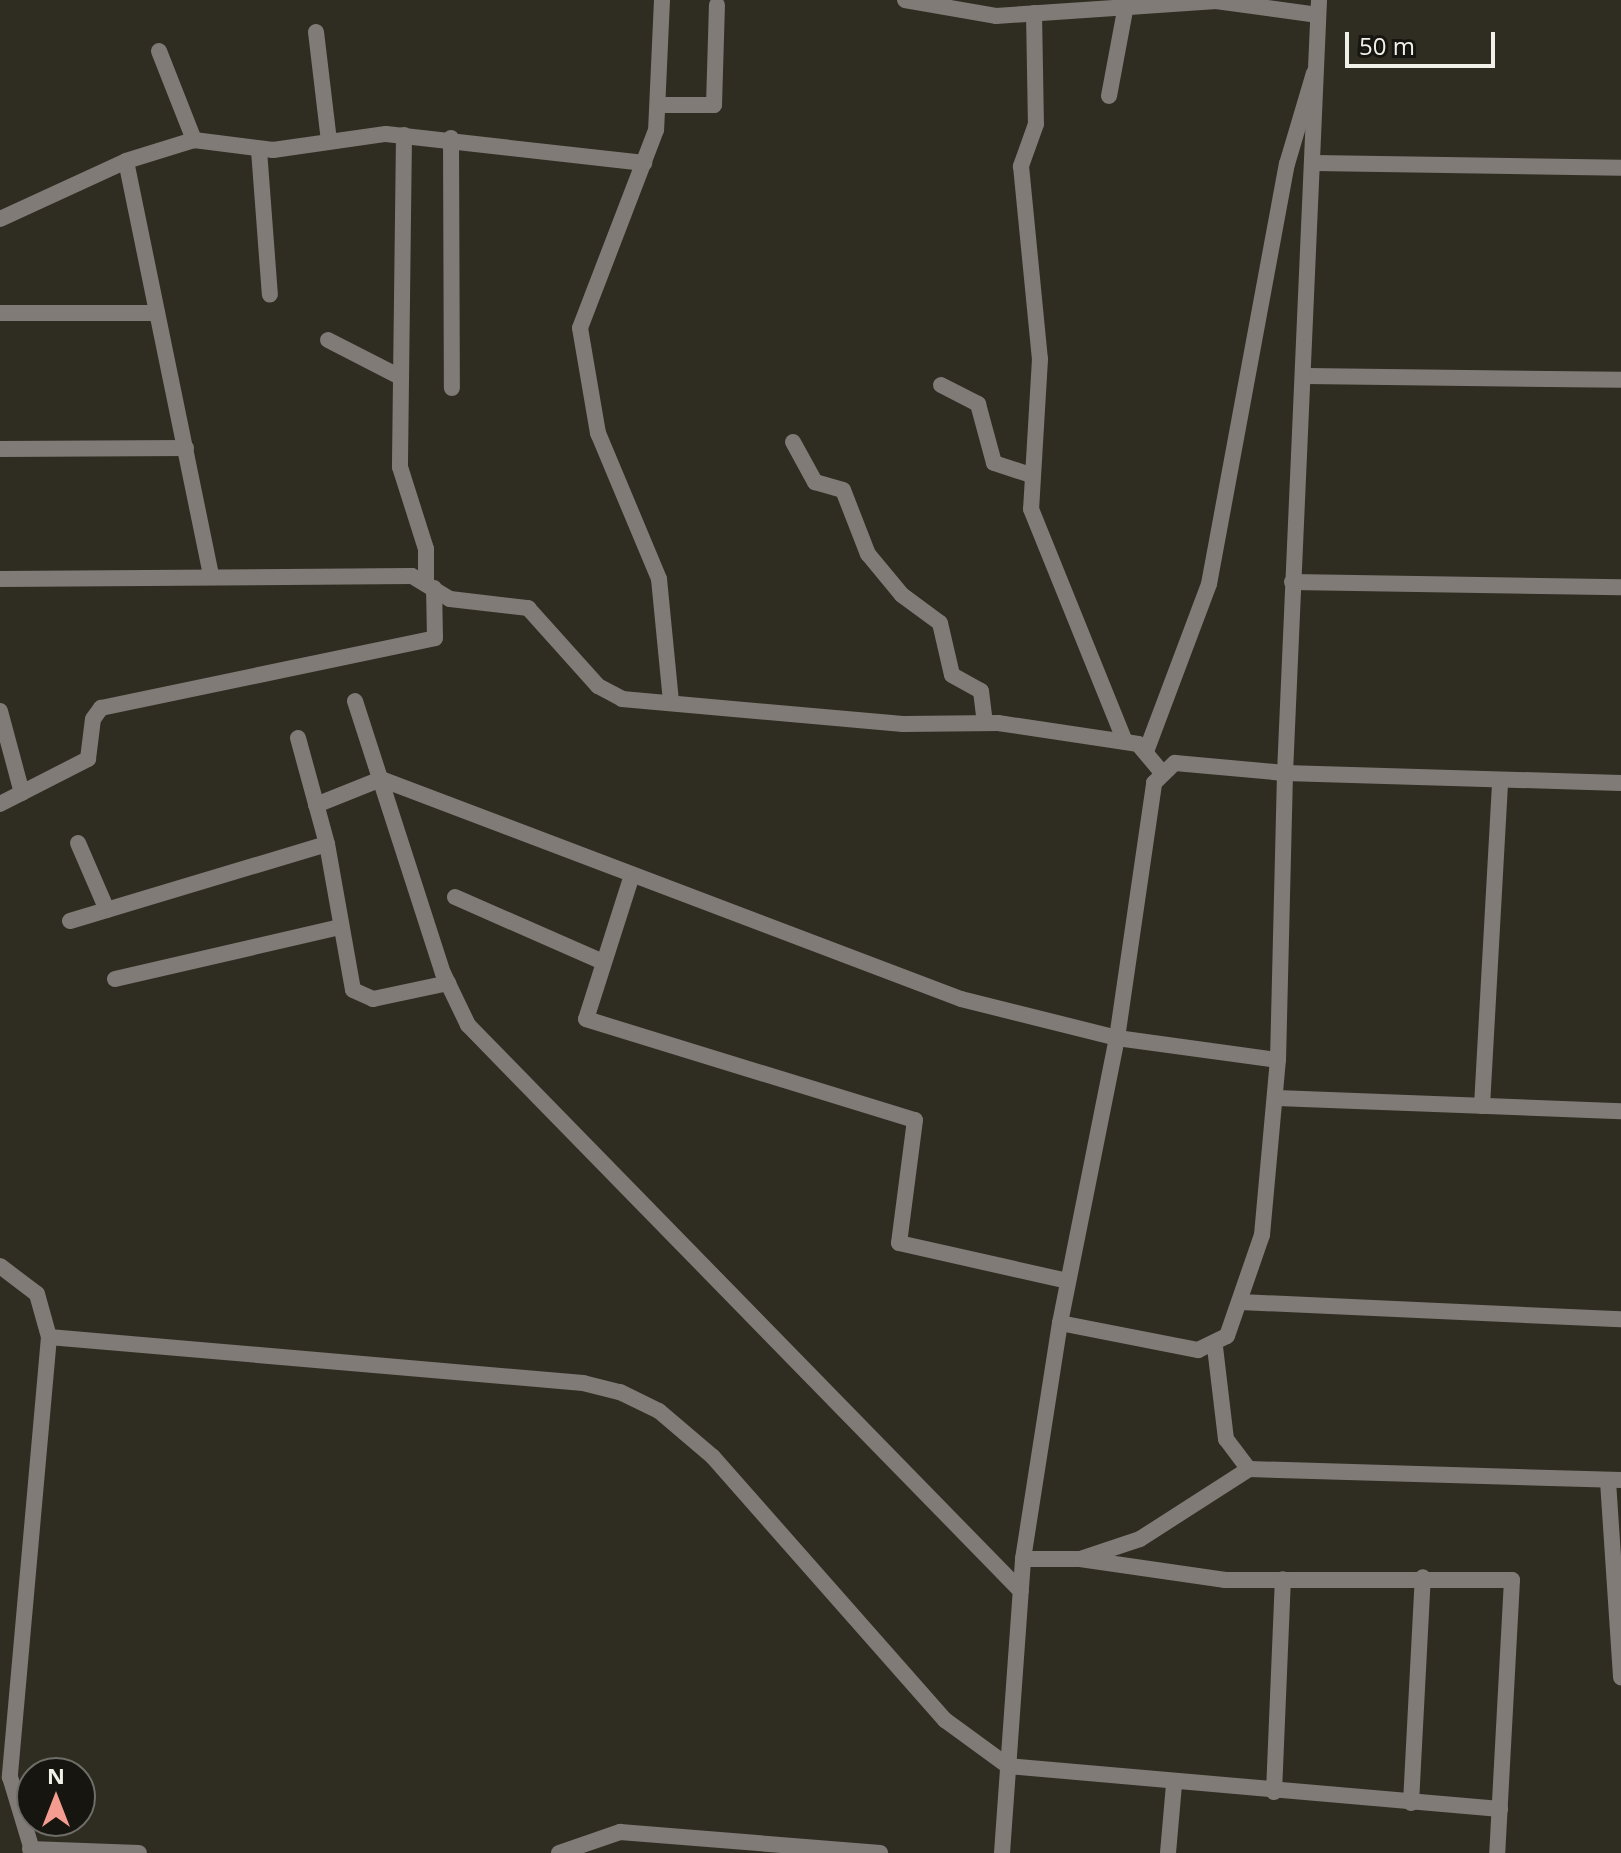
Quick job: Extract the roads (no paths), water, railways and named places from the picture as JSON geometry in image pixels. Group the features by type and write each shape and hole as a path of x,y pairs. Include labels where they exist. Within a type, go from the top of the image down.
{"street":[{"path":"662,0 659,105 644,163 588,299 581,343 598,433 659,579 671,702"},
{"path":"905,0 982,14 1208,1 1318,8 1306,376 1292,582 1277,1098 1262,1235 1240,1302 1215,1347 1226,1439 1249,1469"},
{"path":"659,105 714,105 717,5"},
{"path":"1109,96 1126,5"},
{"path":"1034,13 1036,124 1021,166 1040,359 1030,475 1036,528 1125,742"},
{"path":"316,32 329,141"},
{"path":"159,51 194,140"},
{"path":"1147,749 1209,584 1287,164 1317,64"},
{"path":"0,219 126,161 194,140 259,150 404,135 451,138 644,163"},
{"path":"0,804 88,759 101,708 435,638 426,549 400,467 396,375 404,135"},
{"path":"451,138 452,388"},
{"path":"259,150 270,295"},
{"path":"126,161 211,576"},
{"path":"1315,163 1621,168"},
{"path":"0,313 157,313"},
{"path":"328,340 396,375"},
{"path":"1306,376 1621,380"},
{"path":"941,385 978,404 994,463 1030,475"},
{"path":"793,442 815,482 843,490 868,554 902,595 940,623 952,675 981,691 985,722"},
{"path":"0,449 186,448"},
{"path":"0,579 401,575 430,585 450,599 528,608 605,692 671,702 872,722 985,722 1125,742 1147,749 1160,770 1117,1038 1060,1323 1023,1559 1002,1853"},
{"path":"1292,582 1621,587"},
{"path":"355,701 448,983 468,1025 1021,1591"},
{"path":"0,711 22,793"},
{"path":"298,738 327,844 349,977 362,998 448,983"},
{"path":"1160,770 1175,763 1285,773 1500,782 1621,783"},
{"path":"316,805 381,779 961,999 1117,1038 1278,1060"},
{"path":"1482,1106 1500,782"},
{"path":"78,843 107,910"},
{"path":"70,921 327,844"},
{"path":"632,875 586,1011 592,1024 915,1120 896,1233 905,1247 1068,1281"},
{"path":"455,897 603,962"},
{"path":"115,979 341,927"},
{"path":"1277,1098 1621,1111"},
{"path":"0,1266 37,1294 49,1337 10,1777 32,1851 139,1853"},
{"path":"1240,1302 1621,1319"},
{"path":"1060,1323 1215,1347"},
{"path":"49,1337 583,1383 620,1392 659,1411 713,1457 945,1720 1008,1766 1174,1784 1500,1809"},
{"path":"1080,1559 1140,1539 1249,1469 1615,1480 1621,1678"},
{"path":"1023,1559 1080,1559 1225,1580 1423,1577 1512,1580 1497,1853"},
{"path":"1411,1803 1423,1577"},
{"path":"1274,1792 1283,1579"},
{"path":"1168,1853 1174,1784"},
{"path":"559,1853 620,1832 880,1853"}]}
